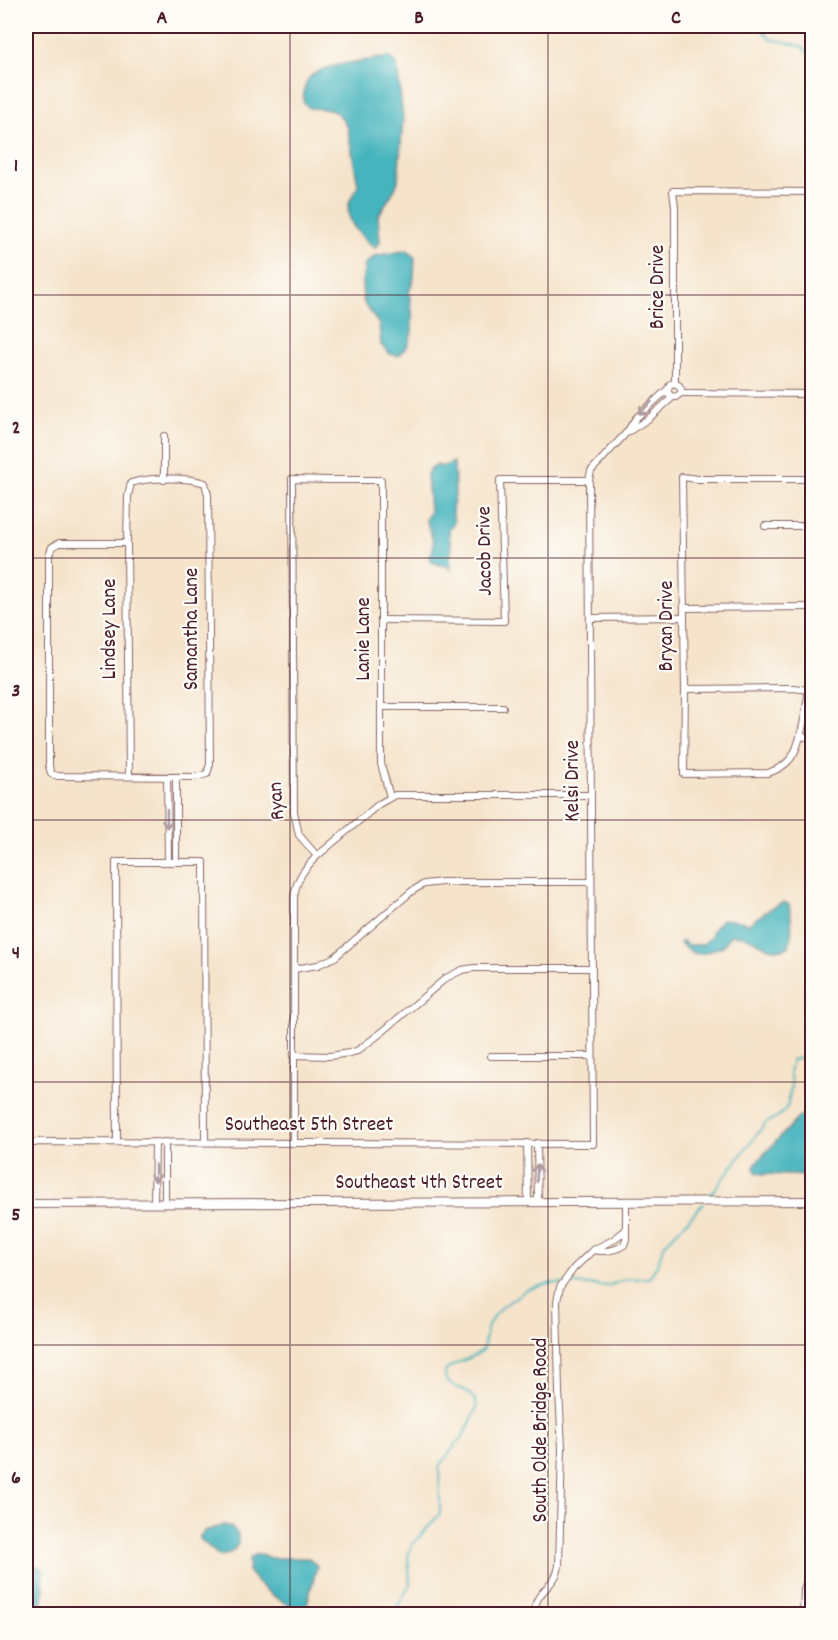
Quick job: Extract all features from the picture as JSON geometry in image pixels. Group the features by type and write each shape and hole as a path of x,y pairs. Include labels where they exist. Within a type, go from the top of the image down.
{"main road":[{"name":"Southeast 4th Street","path":"26,1204 813,1201"}],"street":[{"name":"Brice Drive","path":"675,383 675,207 673,191 813,192"},
{"path":"589,480 594,468 627,432 640,412 668,389 670,384 675,383 680,387 681,393"},
{"path":"668,389 668,393 674,397"},
{"path":"627,432 681,393 812,394"},
{"path":"164,436 164,480"},
{"name":"Bryan Drive","path":"800,736 793,755 780,768 768,773 684,774 682,477 813,479"},
{"name":"Ryan","path":"317,856 299,835 294,812 292,478 381,480"},
{"name":"Lindsey Lane","path":"129,777 128,496 131,483 141,480 164,480"},
{"name":"Samantha Lane","path":"164,480 196,480 205,483 208,495 210,764 207,774 196,777 176,777"},
{"name":"Lanie Lane","path":"381,480 381,764 390,797"},
{"name":"Jacob Drive","path":"381,620 504,621 500,480 589,480"},
{"name":"Kelsi Drive","path":"589,480 592,1144"},
{"path":"765,526 813,526"},
{"path":"127,543 59,543 52,548 49,555 49,766 51,774 58,776 176,777 176,862"},
{"path":"684,608 813,607"},
{"path":"590,618 684,617"},
{"path":"813,672 800,736 813,738"},
{"path":"685,689 793,688 809,690"},
{"path":"381,707 503,707"},
{"path":"167,777 168,862"},
{"path":"294,1142 295,889 300,876 317,856 390,797 407,795 591,795"},
{"path":"117,1142 116,862 204,862 205,1142"},
{"path":"294,969 311,968 335,957 412,891 424,884 467,881 591,882"},
{"path":"294,1055 330,1056 357,1051 446,978 462,970 474,968 591,969"},
{"path":"491,1056 591,1056"},
{"name":"Southeast 5th Street","path":"26,1144 38,1142 592,1144"},
{"path":"154,1142 154,1203"},
{"path":"165,1142 165,1203"},
{"path":"527,1143 528,1202"},
{"path":"537,1143 538,1202"},
{"path":"593,1250 604,1251 621,1247 625,1243 626,1202"},
{"name":"South Olde Bridge Road","path":"534,1614 535,1602 558,1572 562,1448 557,1301 560,1287 574,1268 593,1250 613,1240 626,1230"},
{"path":"803,1614 804,1590 813,1563"}],"water":[{"path":"389,57 397,65 403,118 398,181 378,216 380,242 375,248 355,228 349,216 349,203 358,185 345,123 333,111 309,108 303,101 307,82 316,73 347,63"},
{"path":"408,250 415,258 414,278 409,292 412,332 408,345 399,356 390,354 381,345 379,324 363,300 362,282 365,264 375,256"},
{"path":"26,447 36,456 33,477 26,487"},
{"path":"454,462 455,495 452,510 454,522 449,531 452,549 451,571 448,566 433,563 430,558 433,541 426,519 430,512 427,475 429,470 438,465 441,467"},
{"path":"784,902 789,905 791,916 792,932 789,947 771,948 752,939 731,934 723,946 704,953 696,954 680,943 683,941 687,945 702,945 712,936 712,931 722,919 748,924"},
{"path":"800,1116 812,1118 812,1176 756,1172 754,1168 756,1163"},
{"path":"224,1525 236,1532 238,1542 232,1552 219,1556 200,1539 200,1536 205,1531"},
{"path":"261,1554 270,1558 309,1558 317,1566 307,1604 303,1609 272,1595 248,1571 249,1559"},
{"path":"31,1565 40,1567 44,1571 43,1601 40,1605 26,1604 26,1569"}],"waterway":[{"path":"759,26 770,39 802,46 812,57"},
{"path":"707,1199 765,1124 781,1114 787,1107 791,1087 789,1073 792,1060 812,1054"},
{"path":"393,1614 410,1585 408,1555 412,1545 439,1515 439,1467 467,1430 477,1407 475,1399 465,1390 447,1381 445,1372 483,1349 488,1325 500,1308 526,1290 555,1283 607,1286 627,1279 649,1278 665,1244 703,1204"}]}
